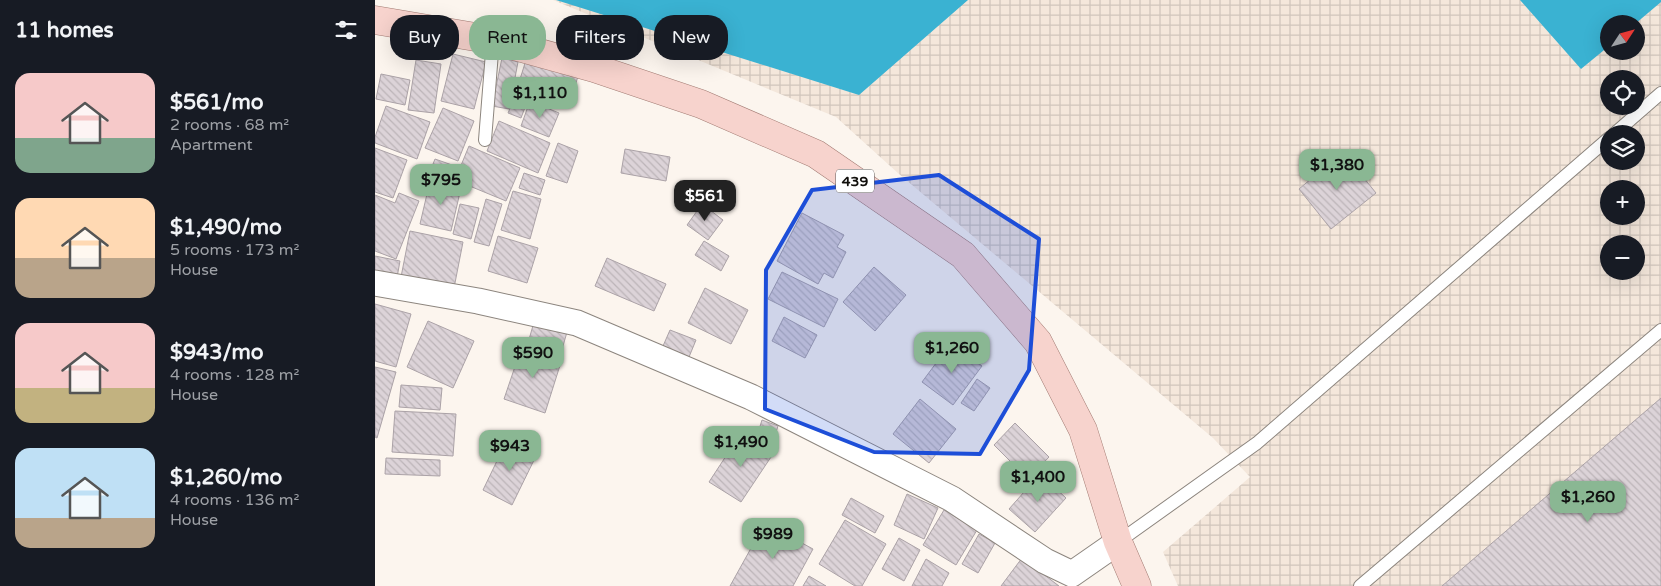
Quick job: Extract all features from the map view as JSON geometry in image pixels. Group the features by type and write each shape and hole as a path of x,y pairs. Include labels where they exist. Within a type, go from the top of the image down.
{"main road":[{"name":"439","path":"375,20 469,36"},
{"name":"439","path":"546,55 594,68 701,104 816,154 963,255 1038,342 1083,430 1118,542 1137,586"}],"street":[{"path":"375,283 478,301 577,323 769,406 952,499 1045,561 1072,574 1118,542"}],"lane":[{"path":"485,140 491,60"},
{"path":"1624,125 1661,93"},
{"path":"1118,542 1257,443 1600,146"},
{"path":"1361,586 1661,330"}],"highlighted area":[{"path":"939,175 1039,239 1029,370 980,454 874,452 765,409 766,270 812,190"}],"shaded area":[{"path":"553,0 1661,0 1661,586 1178,586 1163,552 1250,477 1213,438 899,174 836,117 698,60 728,60 728,15 654,15 654,42 644,38 644,15 589,15"}],"water":[{"path":"556,0 968,0 859,95 728,54 728,15 654,15 654,31 644,28 644,15 604,15"},
{"path":"1520,0 1661,0 1645,16 1600,15 1600,53 1581,69"}],"building":[{"path":"459,55 469,58 469,60 486,62 474,109 441,101 451,60 459,60"},
{"path":"416,60 441,64 434,113 408,110"},
{"path":"502,60 518,62 509,109 492,106"},
{"path":"526,60 578,76 569,107 516,92"},
{"path":"381,74 410,80 405,105 376,99"},
{"path":"515,97 527,102 521,118 508,113"},
{"path":"530,101 559,113 549,137 521,126"},
{"path":"386,106 430,122 417,159 375,143 375,137"},
{"path":"443,108 474,121 458,161 425,148"},
{"path":"499,121 550,143 538,173 487,151"},
{"path":"558,143 578,151 567,183 546,176"},
{"path":"469,146 520,168 506,201 455,180"},
{"path":"375,148 407,160 393,198 375,192"},
{"path":"625,149 670,157 666,181 621,173"},
{"path":"1343,152 1376,193 1331,229 1299,189"},
{"path":"435,159 455,166 449,182 429,174"},
{"path":"524,173 545,180 540,195 519,188"},
{"path":"430,181 461,188 451,231 420,224"},
{"path":"513,191 541,199 530,239 501,230"},
{"path":"399,193 419,201 396,259 375,251 375,195 395,203"},
{"path":"486,199 502,204 489,246 474,242"},
{"path":"460,204 479,208 471,239 453,234"},
{"path":"702,204 723,220 708,240 687,225"},
{"path":"802,213 844,235 837,247 846,252 833,278 824,273 818,284 777,261"},
{"path":"410,231 463,242 454,288 401,277"},
{"path":"498,236 538,248 527,283 488,271"},
{"path":"704,241 729,256 721,271 695,255"},
{"path":"375,256 400,261 396,283 375,279"},
{"path":"607,258 666,284 654,311 595,286"},
{"path":"874,267 906,295 875,331 843,302"},
{"path":"782,272 838,299 824,327 768,299"},
{"path":"705,288 748,310 731,344 688,323"},
{"path":"375,304 411,314 396,367 375,361"},
{"path":"784,317 817,335 805,358 772,341"},
{"path":"428,321 474,341 453,388 407,367"},
{"path":"534,322 567,332 561,353 528,343"},
{"path":"670,330 696,340 689,357 663,346"},
{"path":"951,343 982,366 953,405 922,382"},
{"path":"522,346 562,359 545,413 504,399"},
{"path":"375,367 396,372 377,438 375,437"},
{"path":"977,379 990,388 974,411 961,403"},
{"path":"401,385 442,388 440,410 399,407"},
{"path":"1661,398 1661,586 1442,586"},
{"path":"920,399 956,429 929,463 893,434"},
{"path":"395,411 456,414 453,456 392,452"},
{"path":"762,420 778,426 772,445 756,439"},
{"path":"1015,423 1049,457 1028,479 994,445"},
{"path":"741,433 773,454 741,502 709,482"},
{"path":"507,440 537,454 512,505 483,490"},
{"path":"386,458 440,460 440,476 385,474"},
{"path":"1040,474 1066,498 1035,532 1009,509"},
{"path":"907,494 938,508 924,539 894,525"},
{"path":"851,498 884,516 875,533 842,515"},
{"path":"944,510 977,530 956,565 923,545"},
{"path":"845,520 886,544 862,586 855,586 819,564"},
{"path":"765,523 813,549 793,586 730,586"},
{"path":"979,534 995,543 978,573 962,564"},
{"path":"899,538 920,550 904,581 882,569"},
{"path":"1022,558 1059,586 1001,586"},
{"path":"926,559 949,573 942,586 912,586"},
{"path":"809,576 826,586 803,586"}]}
